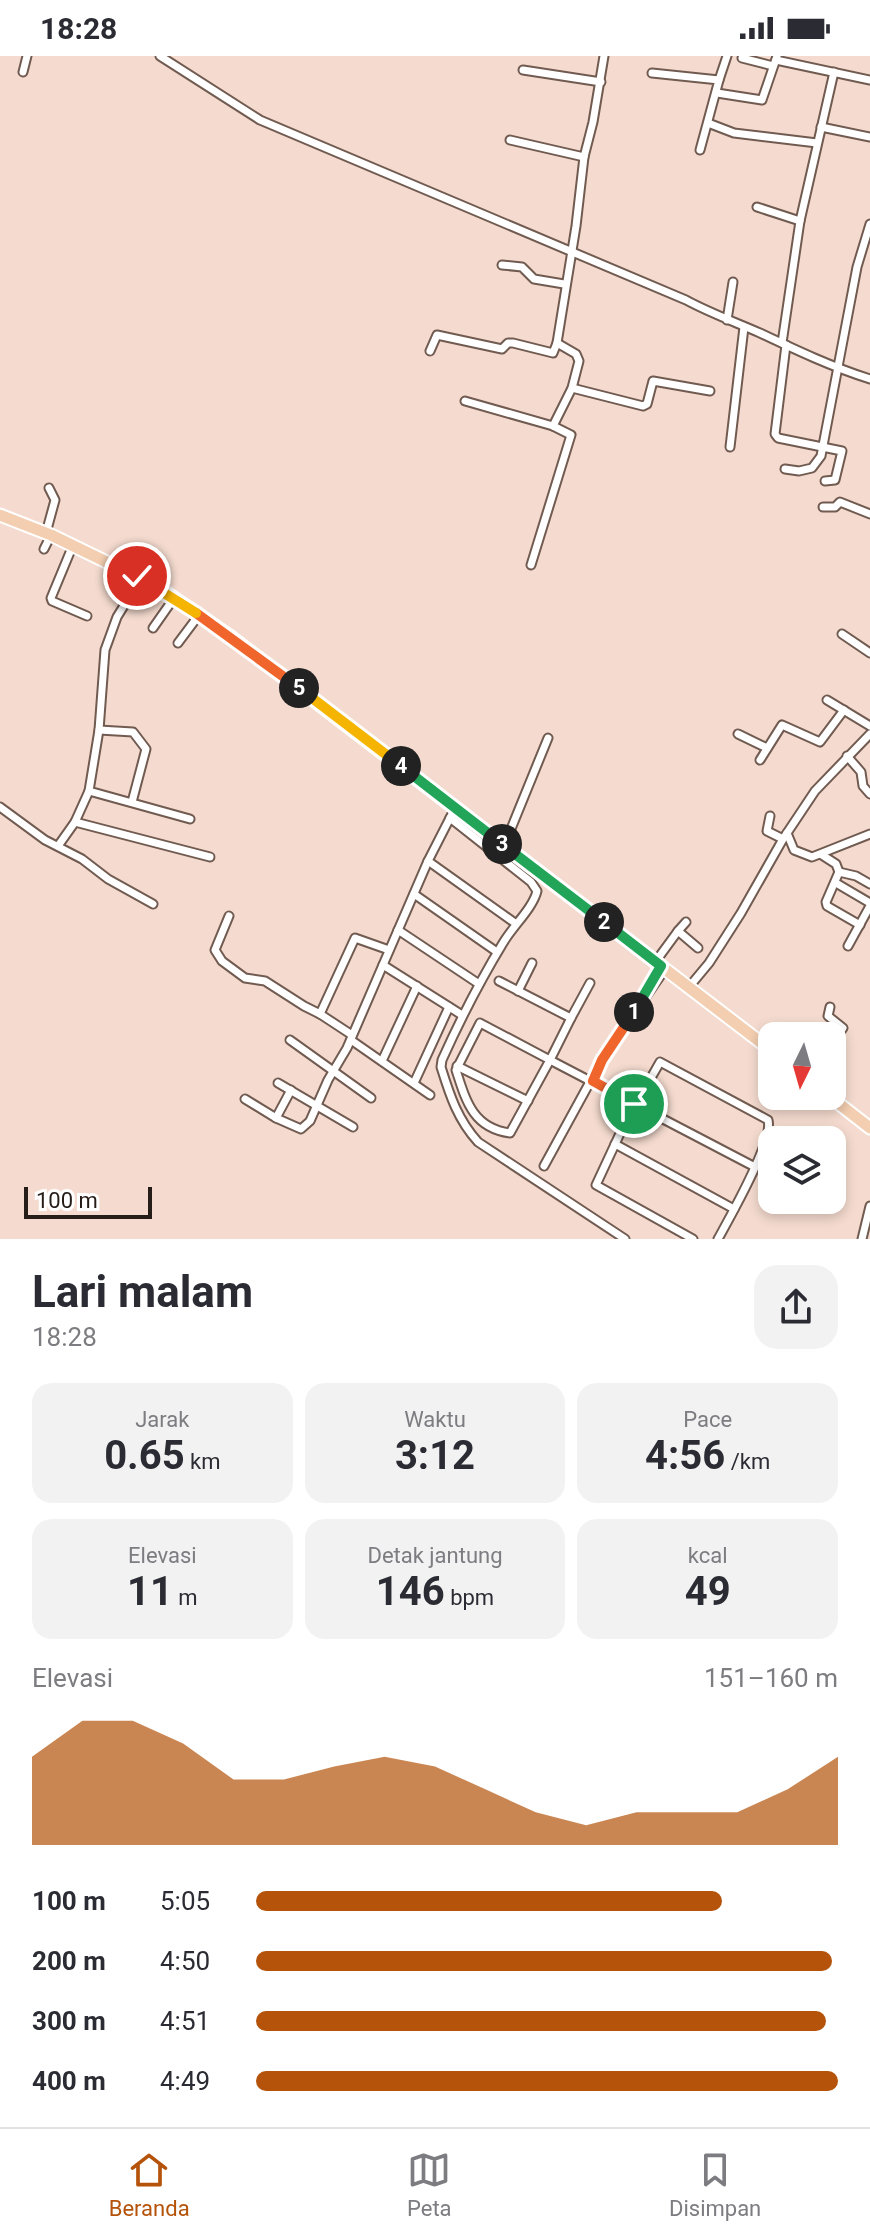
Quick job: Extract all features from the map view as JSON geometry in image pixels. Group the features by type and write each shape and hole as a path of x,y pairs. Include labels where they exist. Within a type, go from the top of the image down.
{"main road":[{"path":"0,515 141,578 199,615 316,701 452,813 504,846 758,1040"},
{"path":"846,1109 870,1128"}],"street":[{"path":"23,72 27,56"},
{"path":"160,56 256,118 870,379"},
{"path":"430,351 437,335 502,349 513,343 553,353 564,305 564,284 584,157 604,56"},
{"path":"700,150 727,56"},
{"path":"742,58 776,61 870,80"},
{"path":"717,93 760,101 776,61"},
{"path":"523,70 601,82"},
{"path":"825,481 835,480 838,476 843,452 776,437 775,434 800,221 834,72"},
{"path":"652,73 719,80"},
{"path":"708,123 734,133 817,143"},
{"path":"821,127 870,137"},
{"path":"510,140 584,157"},
{"path":"757,207 800,221"},
{"path":"785,469 799,471 812,468 819,460 818,447 832,408 857,267 870,224"},
{"path":"502,265 522,267 534,279 564,284"},
{"path":"727,320 733,282"},
{"path":"730,447 744,327"},
{"path":"553,426 572,388 578,357 557,343"},
{"path":"572,388 643,406 648,401 653,381 710,391"},
{"path":"465,401 569,433 571,438 531,565"},
{"path":"44,549 55,502 49,488"},
{"path":"823,507 835,507 840,502 870,514"},
{"path":"73,545 51,598 87,616"},
{"path":"58,846 75,822 89,791 99,730 103,662 117,617 141,578"},
{"path":"153,628 174,598"},
{"path":"178,643 199,615"},
{"path":"842,634 869,651"},
{"path":"827,700 870,726"},
{"path":"760,760 782,725 820,742 844,710"},
{"path":"99,730 133,732 146,749 147,755 132,802"},
{"path":"738,734 767,748"},
{"path":"689,987 709,963 815,791 870,734"},
{"path":"504,846 548,738"},
{"path":"847,756 861,772 863,786 870,794"},
{"path":"89,791 190,819"},
{"path":"0,807 45,840 82,859 108,879 153,904"},
{"path":"245,1099 301,1129 310,1121 352,1038 428,861 452,813"},
{"path":"770,816 767,831 785,836 794,850 812,857 870,834"},
{"path":"75,822 210,857"},
{"path":"464,822 535,886 535,899 497,952 462,1015 442,1060 441,1067 463,1126 478,1142 625,1239"},
{"path":"822,855 836,864 839,872 827,906 860,925"},
{"path":"428,861 515,923"},
{"path":"839,872 856,876 870,884"},
{"path":"836,883 870,904 848,946"},
{"path":"414,894 497,952"},
{"path":"229,916 215,947 222,961 245,978 265,981 320,1014 430,1095"},
{"path":"544,1166 602,1060 644,997 678,931 686,922"},
{"path":"398,930 479,984"},
{"path":"678,931 698,948"},
{"path":"320,1014 355,938 389,950"},
{"path":"518,991 532,963"},
{"path":"383,965 462,1015"},
{"path":"499,981 571,1018"},
{"path":"590,983 571,1018 550,1060 528,1101 508,1134 473,1115 456,1070 480,1023 550,1060 593,1081 755,1167"},
{"path":"382,1061 417,986"},
{"path":"414,1083 449,1007"},
{"path":"830,1007 828,1016 836,1022"},
{"path":"290,1040 371,1098"},
{"path":"693,1239 596,1185 634,1104 660,1062 768,1120 770,1128 755,1167 718,1239"},
{"path":"457,1066 528,1101"},
{"path":"278,1083 353,1127"},
{"path":"276,1118 291,1090"},
{"path":"615,1144 734,1209"},
{"path":"862,1239 870,1206"}],"route":[{"path":"137,576 231,637 661,966 602,1060 593,1081 634,1104"}]}
